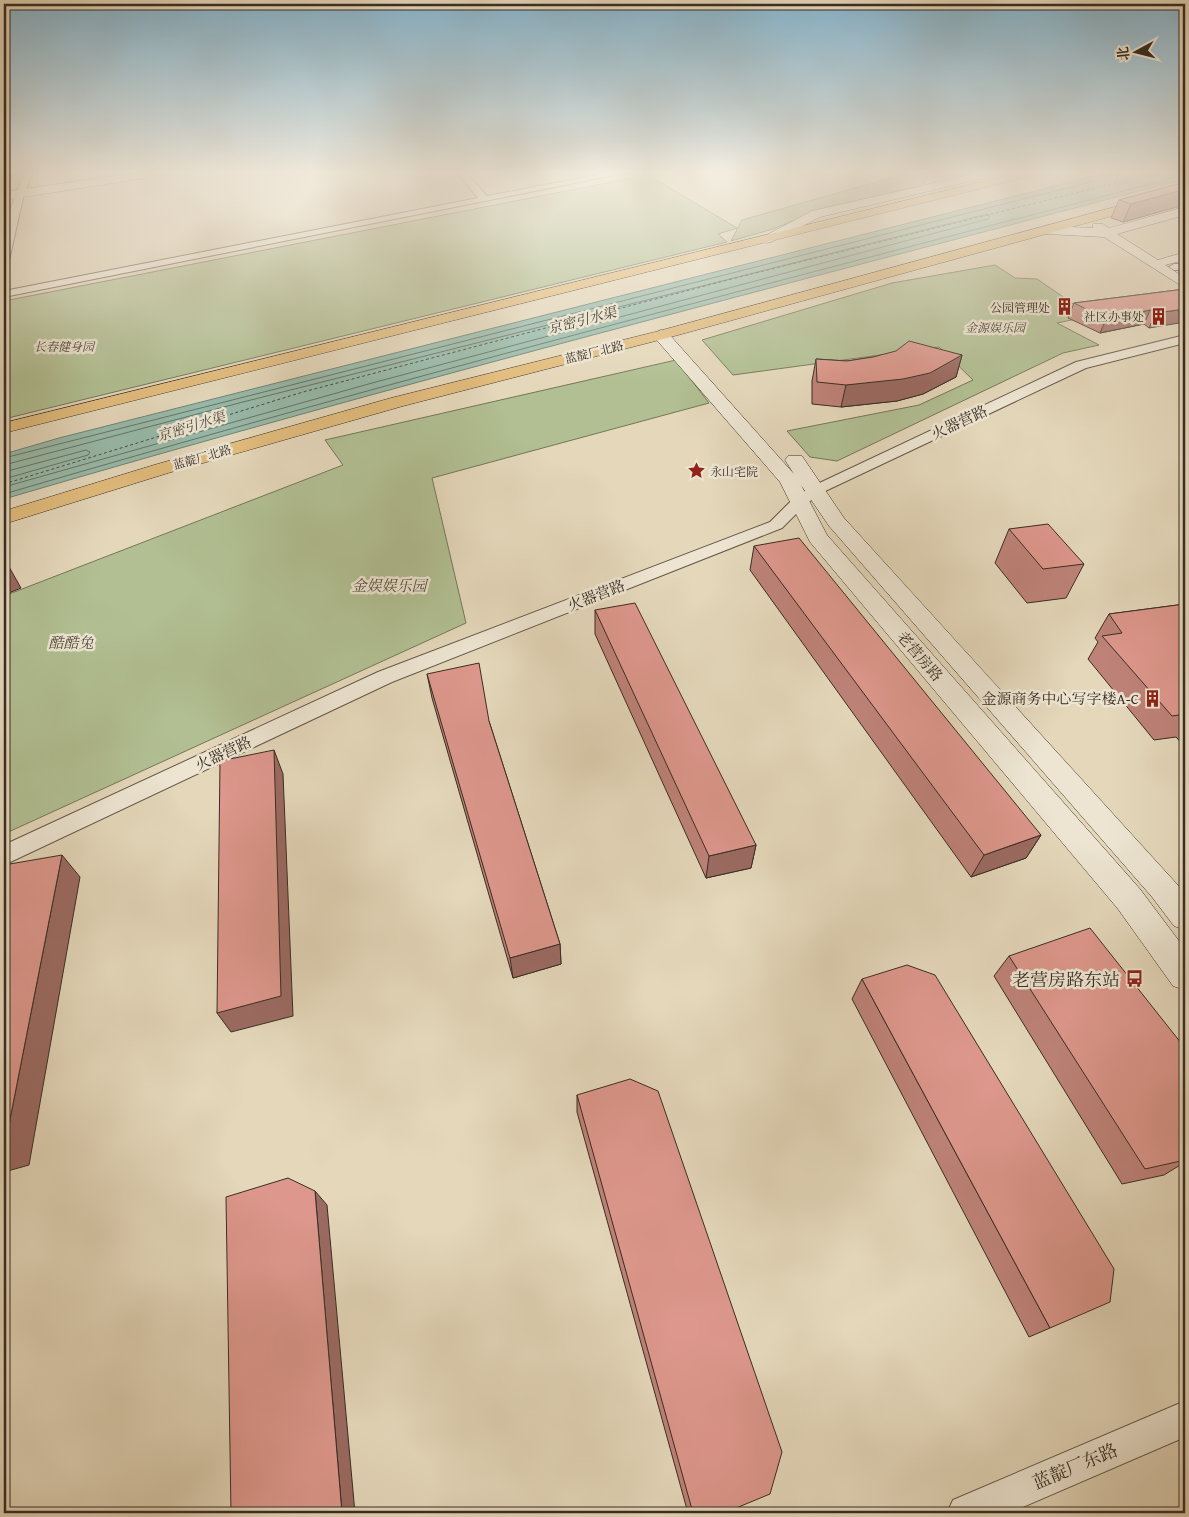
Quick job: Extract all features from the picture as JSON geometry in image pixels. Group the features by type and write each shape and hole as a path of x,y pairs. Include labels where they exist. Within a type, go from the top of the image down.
{"highway":[{"path":"4,428 755,241"},
{"name":"蓝靛厂北路","path":"4,518 160,469 388,404 670,333 1007,241"}],"street":[{"path":"4,260 8,241"},
{"path":"4,294 273,241"},
{"path":"1124,241 1185,284"},
{"path":"1128,241 1177,267 1185,256"},
{"name":"老营房路","path":"670,333 789,480 836,522 1163,888 1185,916"},
{"name":"火器营路","path":"4,855 385,677 776,525 808,496 1081,365 1185,340"},
{"name":"老营房路","path":"808,496 818,537 1129,899 1185,975"},
{"name":"蓝靛厂东路","path":"966,1513 1185,1419"}],"green space":[{"name":"长春健身园","path":"312,241 727,242 4,419 4,301"},
{"name":"金源娱乐园","path":"995,265 1015,278 1037,279 1091,316 1057,323 1099,345 1063,353 837,461 810,457 787,431 919,405 973,380 939,347 733,375 702,340 892,283"},
{"name":"金娱娱乐园","path":"676,360 709,403 432,478 466,623 4,834 4,596 343,465 325,440"}],"water":[{"name":"京密引水渠","path":"838,241 951,241 298,415 4,499 4,454 59,438"}],"building":[{"path":"1185,289 1185,309 1156,313 1150,310 1106,319 1074,303"},
{"path":"909,341 962,355 930,373 903,379 846,385 817,382 816,359 847,361 873,357 896,351"},
{"path":"1048,524 1084,564 1043,569 1009,529"},
{"path":"799,538 1041,835 984,855 754,546"},
{"path":"635,603 756,845 709,856 595,610"},
{"path":"1185,604 1185,714 1172,716 1102,636 1122,633 1109,614"},
{"path":"479,663 489,721 560,944 510,958 427,674"},
{"path":"274,750 281,996 217,1013 220,761"},
{"path":"62,855 4,1150 4,865"},
{"path":"1090,928 1185,1048 1185,1160 1145,1169 1009,956"},
{"path":"907,965 935,975 1114,1269 1110,1302 1050,1328 862,979"},
{"path":"630,1079 658,1091 782,1452 770,1494 724,1513 693,1513 577,1095"},
{"path":"288,1178 315,1191 342,1513 231,1513 226,1197"}],"ferry route":[{"path":"4,484 303,392 884,241"}],"place":[{"name":"公园管理处","path":"1064,307"},
{"name":"社区办事处","path":"1158,316"},
{"name":"永山宅院","path":"696,471"},
{"name":"金源商务中心写字楼A-C","path":"1153,698"},
{"name":"老营房路东站","path":"1134,979"}],"park label":[{"name":"酷酷兔","path":"71,642"}]}
